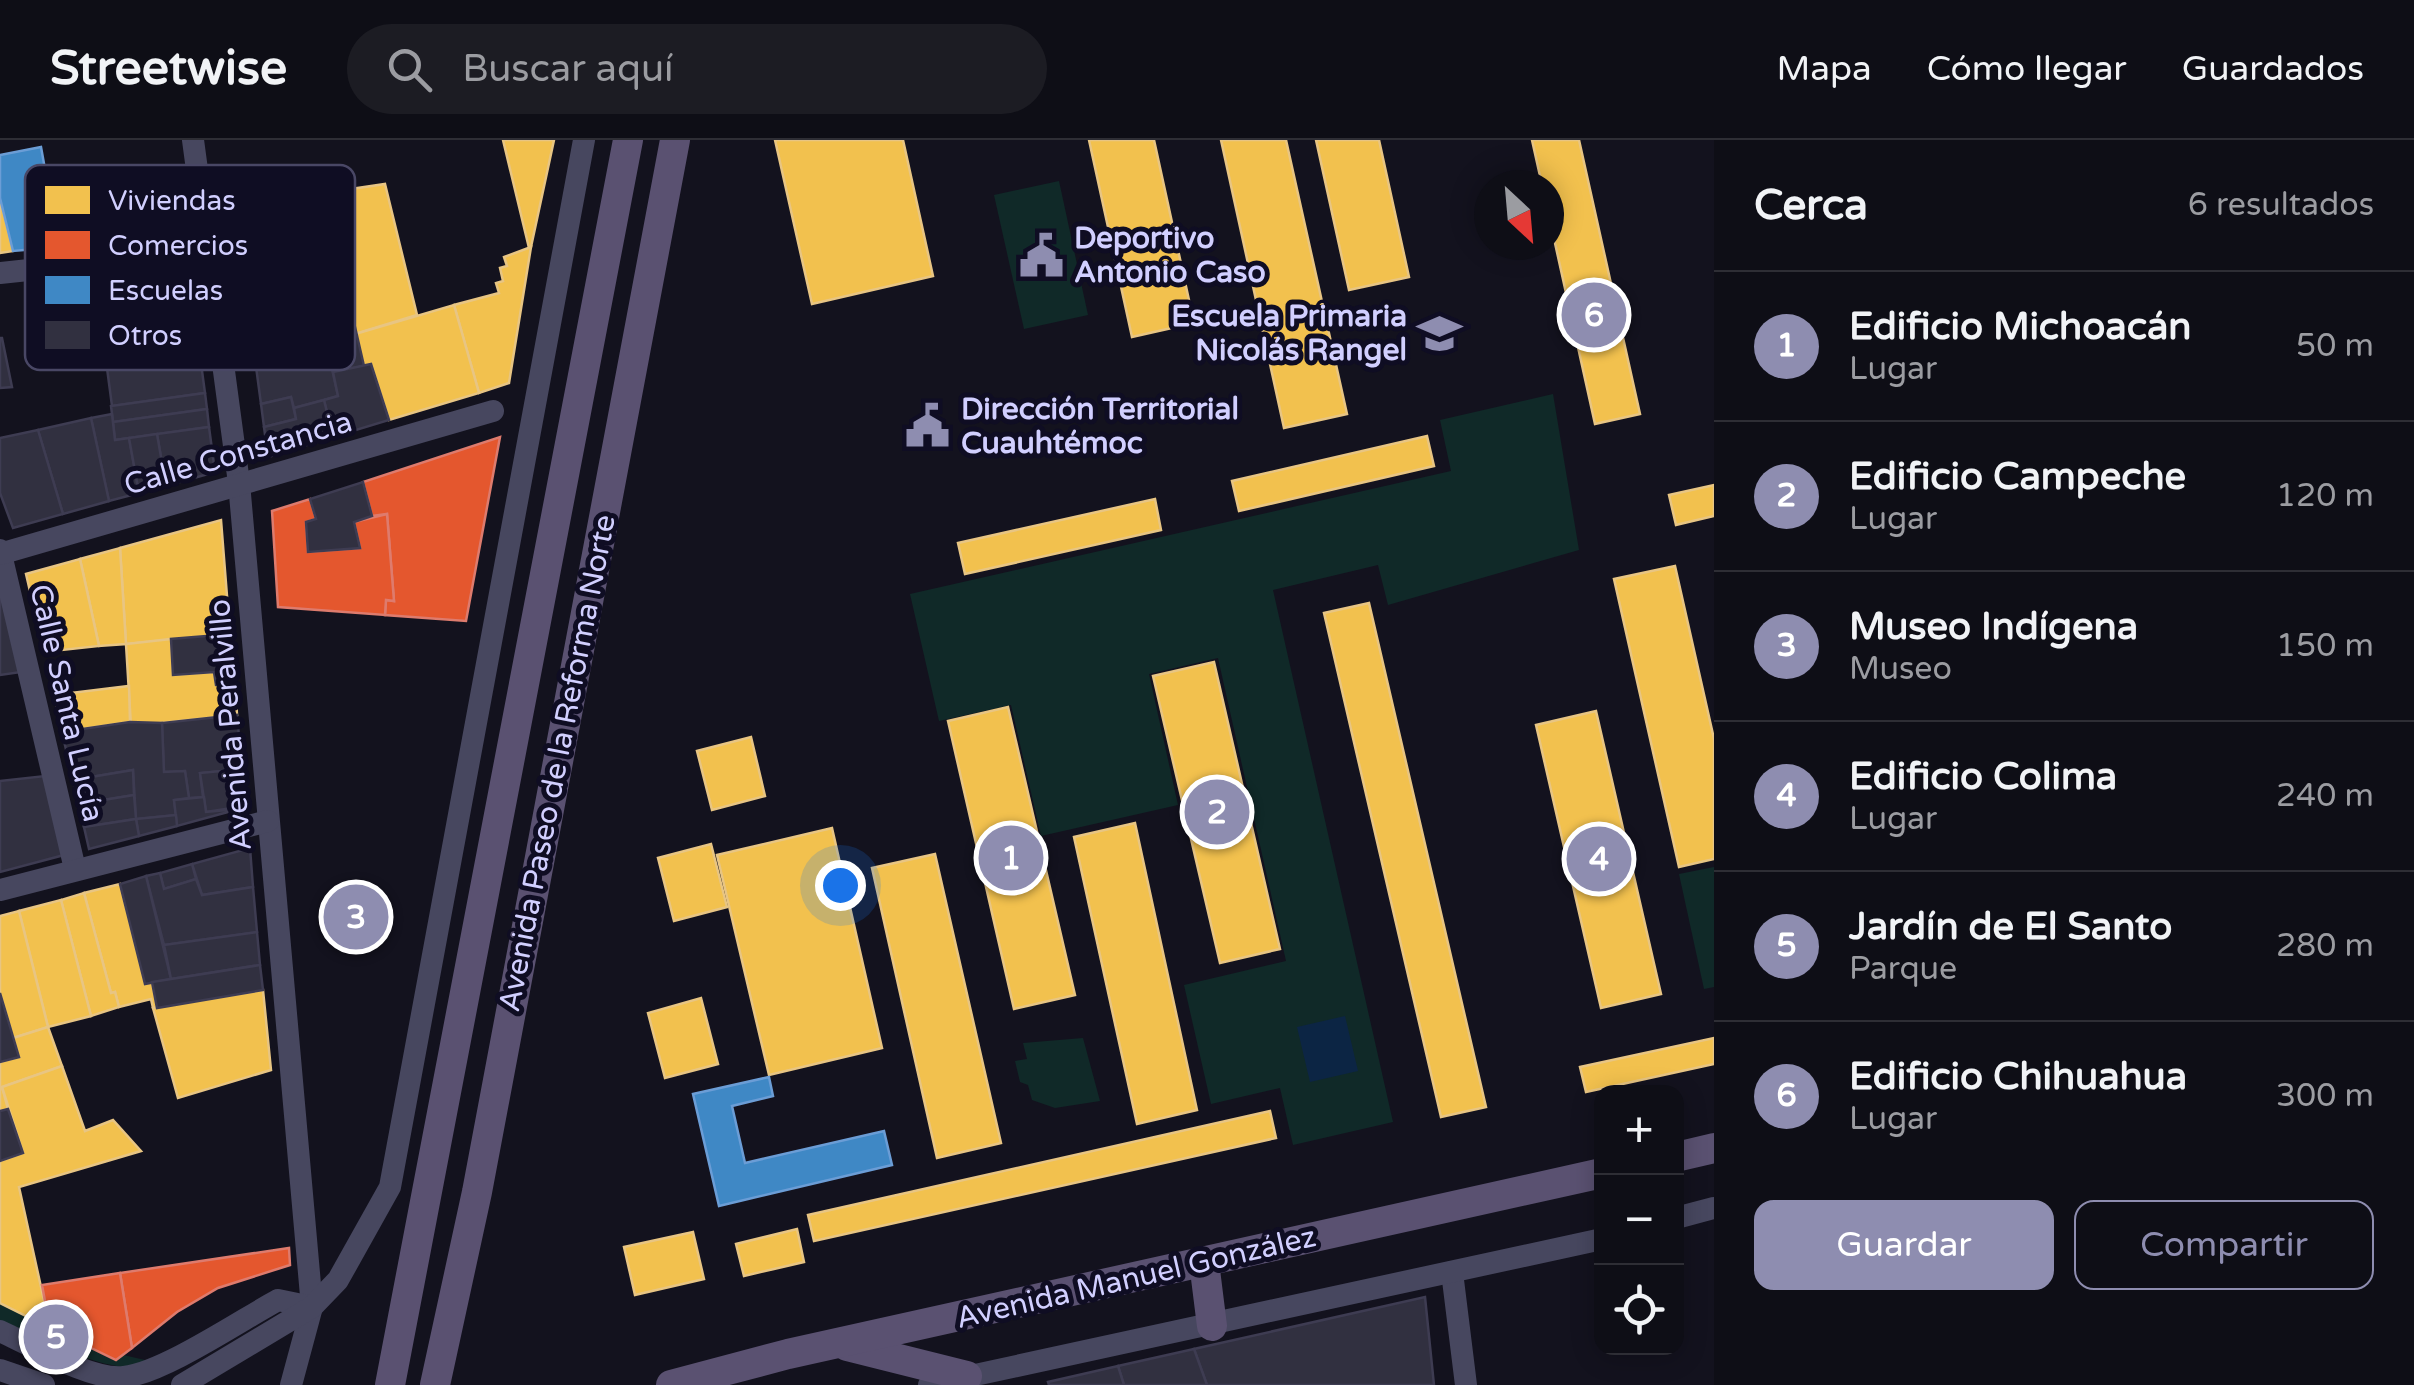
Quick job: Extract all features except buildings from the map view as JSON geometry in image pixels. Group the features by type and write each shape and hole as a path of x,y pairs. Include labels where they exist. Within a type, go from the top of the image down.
{"main road":[{"name":"Avenida Paseo de la Reforma Norte","path":"390,1385 628,140"},
{"name":"Avenida Paseo de la Reforma Norte","path":"435,1385 477,1192 675,140"},
{"path":"1684,1154 1714,1148"},
{"name":"Avenida Manuel González","path":"671,1385 1594,1175"},
{"path":"1204,1262 1212,1326"},
{"path":"839,1344 967,1376"}],"street":[{"name":"Avenida Peralvillo","path":"192,140 196,165"},
{"path":"182,1385 312,1308 338,1280 390,1187 584,140"},
{"path":"0,273 25,270"},
{"name":"Avenida Peralvillo","path":"224,370 239,484 312,1308"},
{"name":"Calle Constancia","path":"0,553 493,411"},
{"name":"Calle Santa Lucía","path":"0,553 75,869"},
{"path":"0,890 268,821"},
{"path":"1684,1216 1714,1208"},
{"path":"929,1385 1594,1241"},
{"path":"1452,1272 1466,1385"},
{"path":"0,1331 97,1374 123,1378 170,1359 278,1300 312,1308"},
{"path":"291,1385 312,1308"},
{"path":"0,1370 44,1385"}],"green space":[{"name":"Deportivo Antonio Caso","path":"1059,181 1088,315 1024,329 994,195"},
{"path":"1553,394 1579,550 1388,605 1378,565 1273,590 1393,1122 1293,1145 1280,1088 1211,1104 1184,985 1286,961 1218,658 1149,674 1178,805 1041,836 1011,705 939,721 910,594 1451,471 1440,420"},
{"path":"1714,867 1714,987 1704,989 1679,874"},
{"path":"1083,1038 1100,1101 1055,1108 1032,1100 1028,1085 1020,1082 1015,1061 1027,1059 1023,1043"},
{"path":"0,1295 102,1350 162,1364 145,1368 104,1363 0,1324"}],"water":[{"path":"1345,1016 1358,1071 1310,1082 1297,1027"}],"place":[{"name":"Deportivo Antonio Caso","path":"1041,255"},
{"name":"Edificio Chihuahua","path":"1594,315"},
{"name":"Escuela Primaria Nicolás Rangel","path":"1440,333"},
{"name":"Dirección Territorial Cuauhtémoc","path":"928,426"},
{"name":"Edificio Campeche","path":"1217,812"},
{"name":"Edificio Michoacán","path":"1011,858"},
{"name":"Edificio Colima","path":"1599,859"},
{"name":"Museo Indígena","path":"356,917"},
{"name":"Jardín de El Santo","path":"56,1337"}]}
